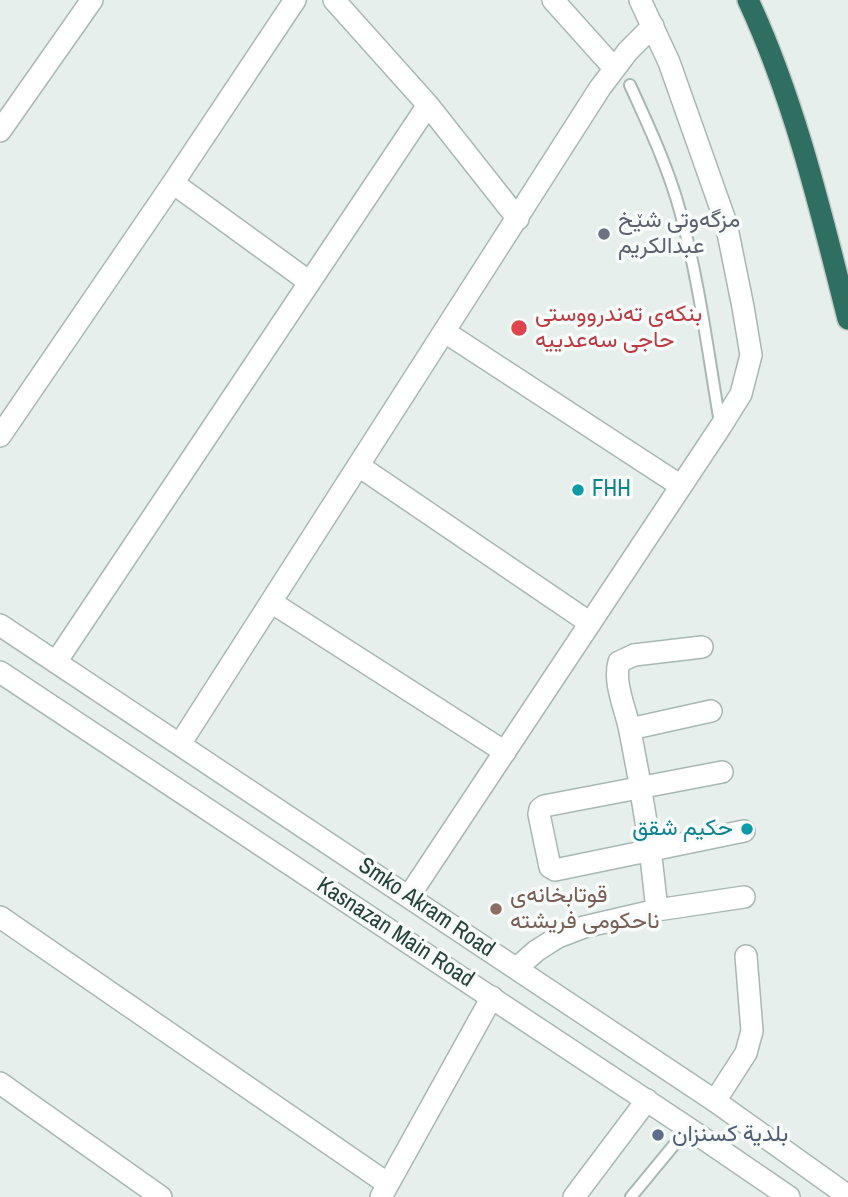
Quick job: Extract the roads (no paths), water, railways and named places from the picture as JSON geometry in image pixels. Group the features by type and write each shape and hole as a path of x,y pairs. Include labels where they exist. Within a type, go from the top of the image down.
{"highway":[{"path":"748,0 791,112 818,202 848,319"}],"street":[{"path":"0,131 92,0"},
{"path":"0,436 9,404 173,183 295,0"},
{"path":"334,0 428,105 517,219"},
{"path":"553,0 614,68"},
{"path":"409,896 741,394 751,355 726,223 669,62 640,0"},
{"path":"180,744 614,68 653,26"},
{"path":"56,662 428,105"},
{"path":"173,183 308,281"},
{"path":"445,332 681,486"},
{"path":"359,466 590,623"},
{"path":"271,602 505,752"},
{"name":"Smko Akram Road","path":"0,625 715,1101 848,1196"},
{"path":"657,910 651,850 630,729 616,674 619,662 634,654 702,647"},
{"name":"Kasnazan Main Road","path":"0,672 789,1197"},
{"path":"630,729 711,711"},
{"path":"722,772 544,806 539,814 552,869 744,831"},
{"path":"517,968 536,951 558,937 584,927 657,910 744,897"},
{"path":"0,917 384,1190 492,997"},
{"path":"715,1101 746,1054 752,1031 746,956"},
{"path":"0,1083 162,1197"},
{"path":"574,1197 647,1100"}],"lane":[{"path":"630,86 659,148 680,211 721,426"},
{"path":"631,1197 688,1128"}],"place":[{"name":"مزگەوتى شێخ عبدالکریم","path":"604,234"},
{"name":"بنکەی تەندرووستی حاجی سەعدییە","path":"519,328"},
{"name":"FHH","path":"578,490"},
{"name":"حكيم شقق","path":"747,829"},
{"name":"قوتابخانەی ناحکومی فریشتە","path":"496,909"},
{"name":"بلدية كسنزان","path":"658,1135"}]}
